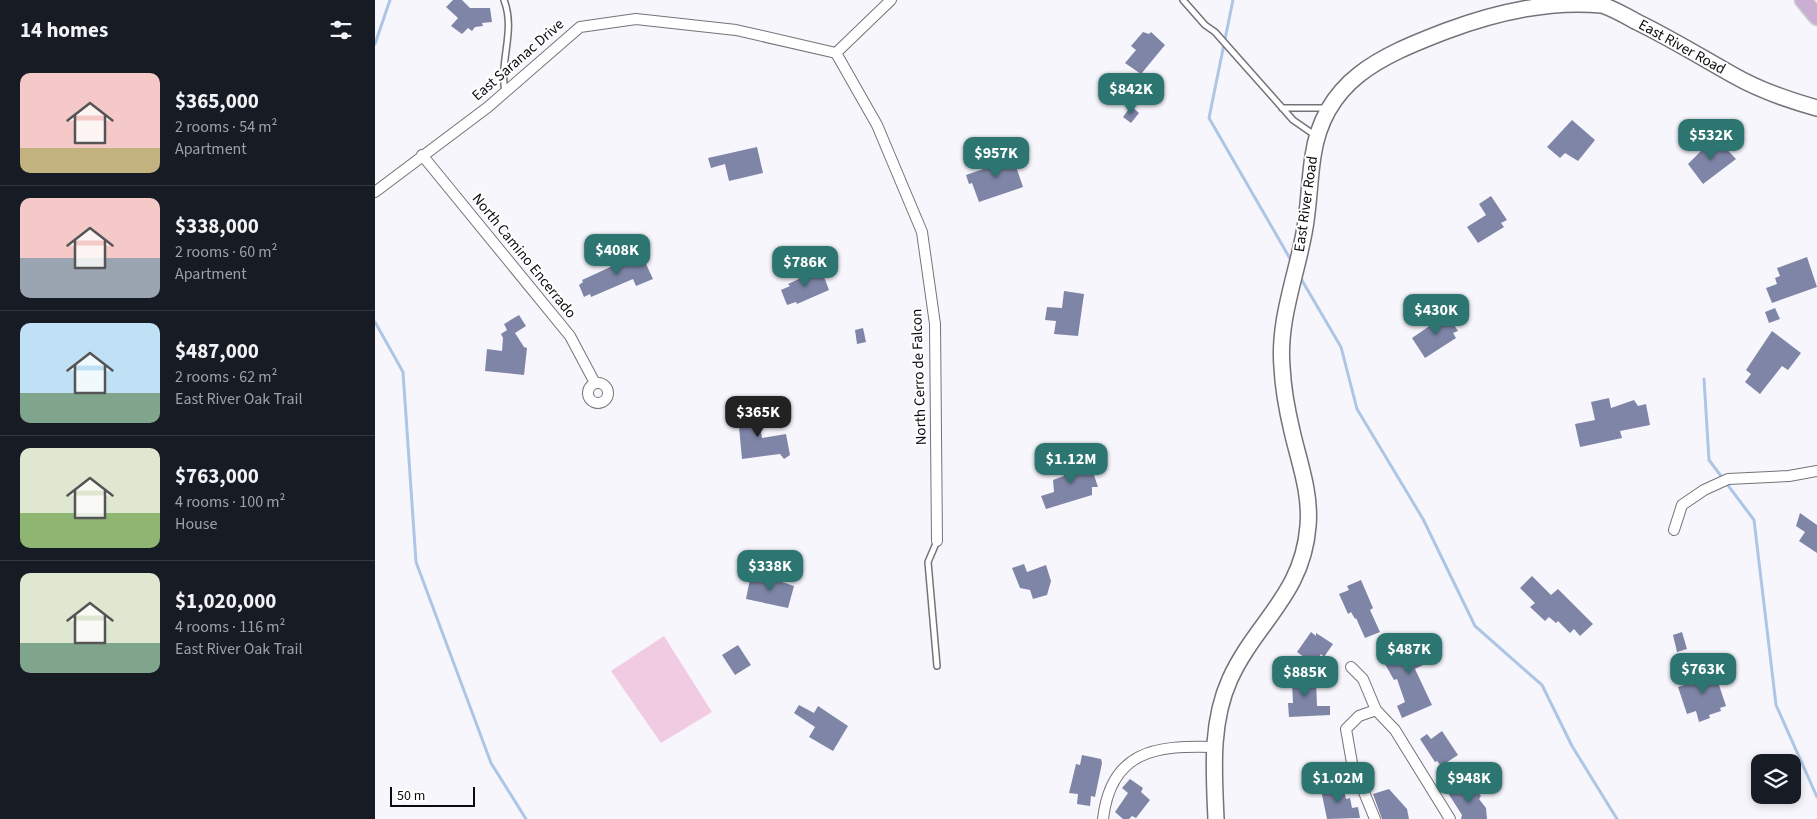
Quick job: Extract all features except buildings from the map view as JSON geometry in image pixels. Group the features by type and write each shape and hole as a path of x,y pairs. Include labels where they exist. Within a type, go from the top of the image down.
{"main road":[{"path":"1803,0 1817,17"}],"street":[{"path":"836,53 891,0"},
{"name":"East River Road","path":"1215,819 1214,747 1220,709 1230,680 1293,582 1306,551 1308,500 1292,430 1281,364 1283,334 1304,235 1317,136 1328,108 1344,87 1356,76 1378,62 1420,41 1480,18 1524,2 1579,0 1604,6 1667,37 1737,78 1784,99 1817,108"},
{"name":"East Saranac Drive","path":"375,192 505,92 580,27 636,19 737,30 836,53"},
{"name":"North Cerro de Falcon","path":"836,53 877,125 922,232 935,324 937,541"},
{"name":"North Camino Encerrado","path":"422,155 570,336 595,383"},
{"path":"1674,530 1682,505 1704,490 1728,479 1789,476 1817,471"},
{"path":"1351,667 1363,679 1377,710 1395,730 1450,819"},
{"path":"1375,819 1352,763 1346,729 1359,716 1377,710"},
{"path":"1103,819 1105,798 1112,782 1122,770 1139,757 1156,749 1173,746 1214,747"}],"lane":[{"path":"503,0 510,29 502,74 505,92"},
{"path":"1183,0 1205,25 1215,32 1293,120 1317,136"},
{"path":"1282,108 1328,108"},
{"path":"937,541 929,562 937,666"}],"shaded area":[{"path":"664,636 712,712 661,743 611,671"}],"waterway":[{"path":"375,44 390,0"},
{"path":"1233,0 1209,118 1292,262"},
{"path":"1300,277 1341,347 1357,409 1423,519 1475,626 1542,685 1572,746 1617,819"},
{"path":"375,322 403,372 416,562 491,763 526,819"},
{"path":"1704,379 1709,460 1754,520 1776,705 1817,797"}]}
